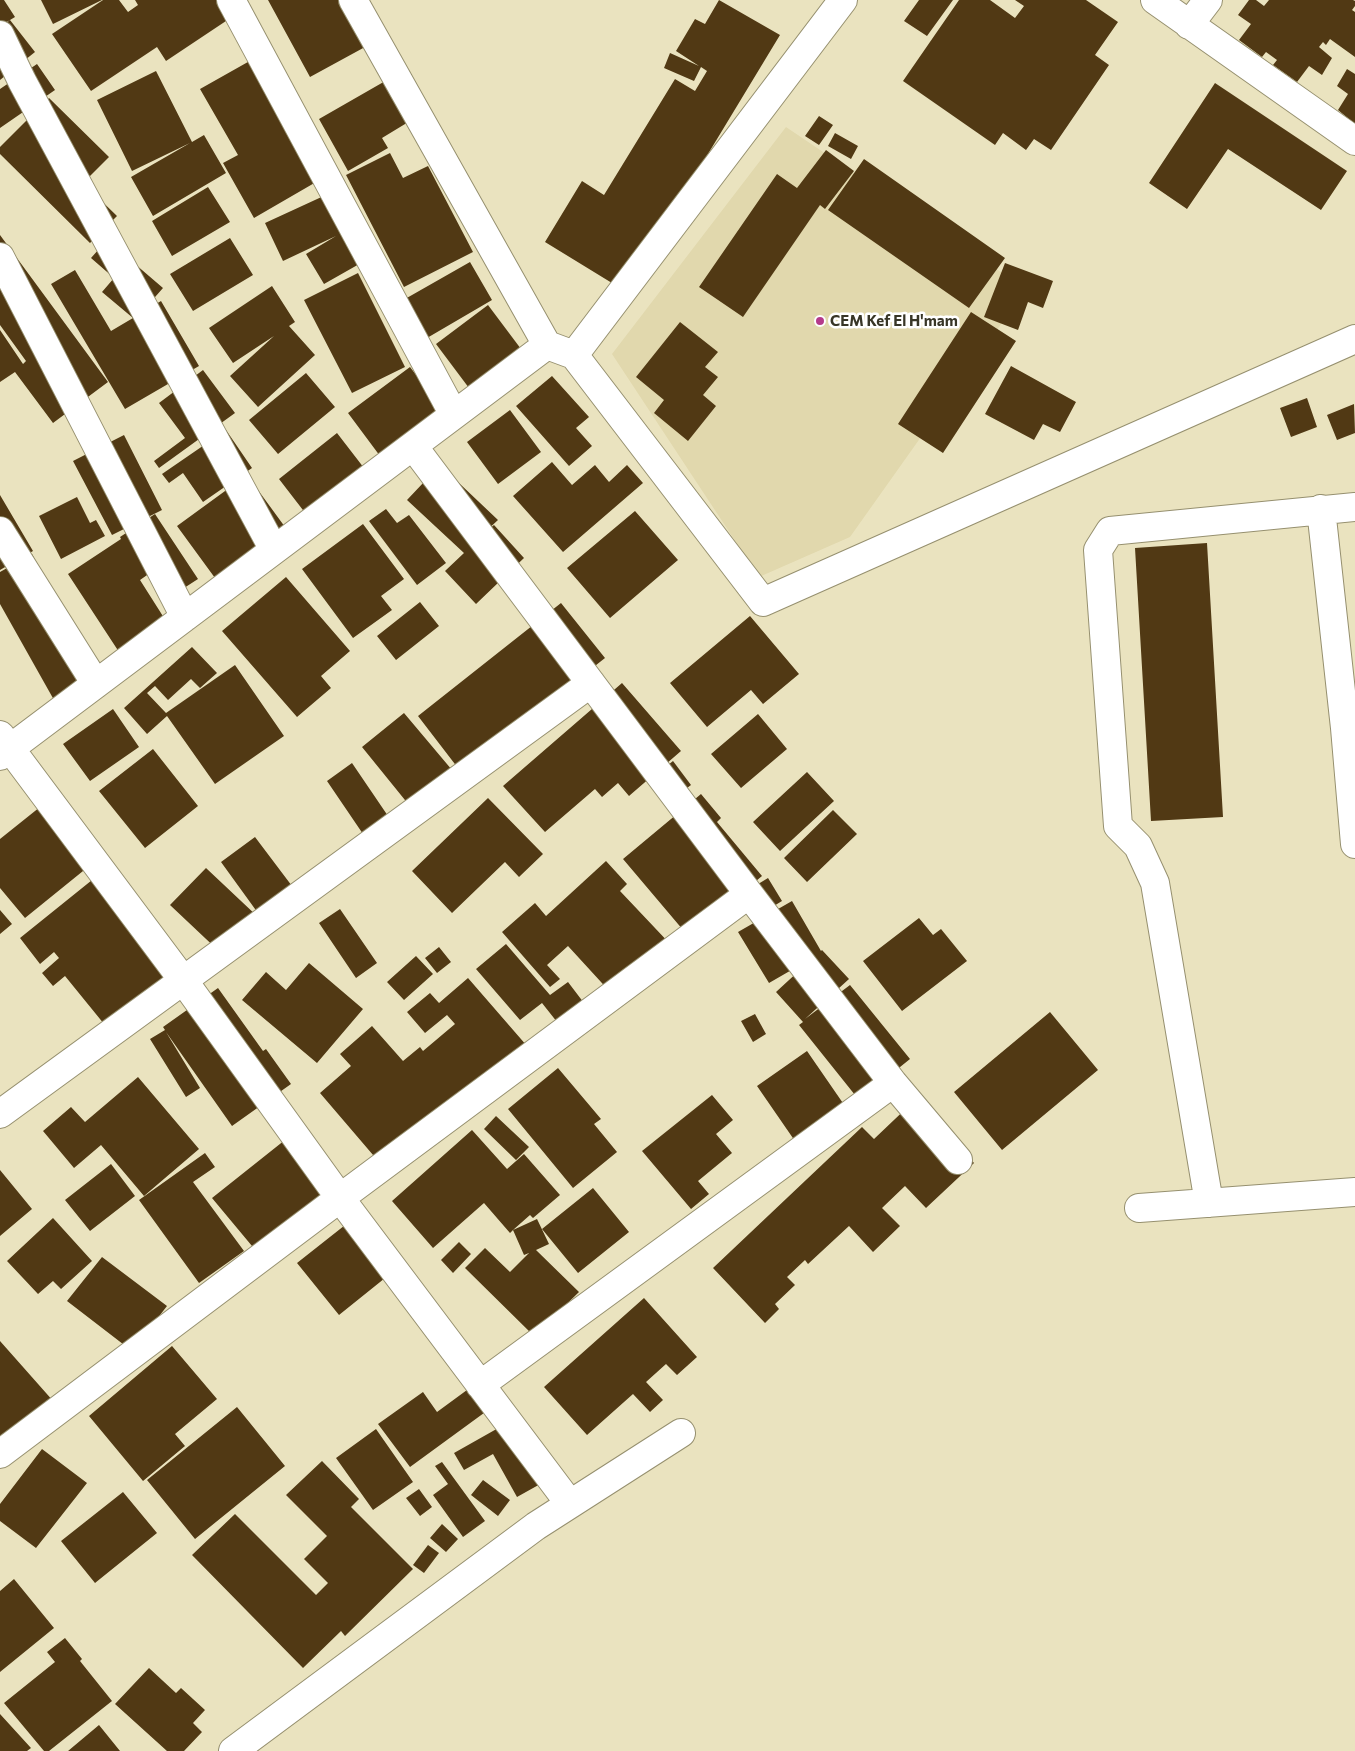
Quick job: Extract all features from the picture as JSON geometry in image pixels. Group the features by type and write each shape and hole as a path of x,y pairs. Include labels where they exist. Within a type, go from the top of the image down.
{"street":[{"path":"232,0 454,415"},
{"path":"352,0 547,345 574,356 763,602 1355,339"},
{"path":"574,356 843,0"},
{"path":"1154,0 1355,141"},
{"path":"1189,25 1208,0"},
{"path":"0,35 22,81 274,550"},
{"path":"0,257 185,617"},
{"path":"547,345 96,684 3,747 183,980 340,1198 570,1504"},
{"path":"413,446 893,1083 958,1160"},
{"path":"1210,1202 1155,883 1138,846 1118,826 1098,550 1110,531 1355,507"},
{"path":"1321,509 1345,728 1355,844"},
{"path":"0,531 96,684"},
{"path":"0,1114 591,683"},
{"path":"0,1454 749,894"},
{"path":"480,1385 893,1083"},
{"path":"1140,1208 1355,1192"},
{"path":"233,1751 536,1526 681,1433"}],"shaded area":[{"name":"CEM Kef El H'mam","path":"786,127 1026,289 850,537 759,577 612,354"}],"building":[{"path":"0,0 4,0 15,17 0,26"},
{"path":"41,0 102,0 53,24"},
{"path":"103,0 119,0 128,12 138,5 135,0 229,0 238,13 166,61 157,47 91,91 52,34"},
{"path":"268,0 353,0 376,41 310,77"},
{"path":"719,0 780,35 625,291 545,242 582,181 604,195 675,79 695,91 707,71 701,67 694,81 664,68 670,53 699,66 676,51 695,19 705,24"},
{"path":"919,0 953,0 927,36 904,21"},
{"path":"959,0 990,0 1015,18 1024,6 1015,0 1086,0 1118,22 1095,55 1109,65 1051,150 1034,139 1026,150 1003,133 995,145 903,81"},
{"path":"1249,0 1256,0 1264,6 1269,0 1355,1 1355,6 1352,10 1355,12 1355,57 1330,39 1326,45 1323,42 1319,47 1332,58 1322,75 1309,66 1297,82 1273,65 1277,60 1266,52 1262,57 1239,40 1251,24 1238,15"},
{"path":"10,20 35,52 0,80 0,28"},
{"path":"255,58 323,178 254,218 223,163 238,155 200,89"},
{"path":"37,64 55,90 0,128 0,89"},
{"path":"1347,69 1355,74 1355,124 1338,110 1348,94 1337,86"},
{"path":"156,71 192,142 204,135 226,173 153,216 131,177 190,143 132,171 97,100"},
{"path":"387,80 410,121 382,138 388,148 348,171 319,119"},
{"path":"1215,83 1347,171 1321,210 1228,149 1187,209 1149,183"},
{"path":"49,98 109,157 83,183 117,216 90,243 0,154 0,147"},
{"path":"819,116 833,125 819,145 805,136"},
{"path":"835,133 858,146 851,159 828,146"},
{"path":"826,150 854,171 825,209 820,205 743,317 699,287 777,174 797,188"},
{"path":"390,153 403,178 428,166 473,252 404,287 346,175"},
{"path":"864,159 1005,258 969,308 828,210"},
{"path":"208,187 230,222 172,256 152,221"},
{"path":"328,194 361,263 324,284 306,254 336,236 283,261 265,223"},
{"path":"0,235 108,382 53,423 15,372 0,382 0,330 23,364 26,361 0,325"},
{"path":"230,238 253,275 193,311 170,274"},
{"path":"107,240 163,288 141,313 161,301 199,366 125,409 51,284 75,270 111,331 133,318 102,292 114,278 91,258"},
{"path":"470,262 492,300 427,338 405,299"},
{"path":"1005,263 1053,281 1043,308 1028,302 1018,330 984,317"},
{"path":"358,273 405,367 352,393 304,300"},
{"path":"272,286 295,322 289,326 315,355 258,407 230,376 274,336 233,363 209,328"},
{"path":"488,305 524,353 472,392 436,344"},
{"path":"971,312 1016,341 943,453 898,424"},
{"path":"680,322 718,352 705,367 718,377 703,395 716,406 688,441 654,413 664,400 636,377"},
{"path":"1011,366 1076,402 1060,432 1043,424 1034,440 985,414"},
{"path":"410,367 443,410 380,456 348,413"},
{"path":"203,370 235,413 159,468 154,461 185,438 159,403"},
{"path":"306,373 335,407 278,454 249,420"},
{"path":"552,376 589,417 576,428 592,446 569,466 516,406"},
{"path":"1307,398 1317,427 1291,437 1280,408"},
{"path":"1354,404 1355,433 1337,440 1327,415"},
{"path":"510,410 541,452 498,484 467,442"},
{"path":"226,430 252,468 203,502 183,473 169,483 162,474"},
{"path":"337,433 364,468 306,514 279,479"},
{"path":"124,435 162,510 112,535 73,461"},
{"path":"552,462 572,485 595,465 609,482 627,465 643,483 563,552 513,496"},
{"path":"440,465 498,520 484,533 494,525 524,558 476,604 445,571 464,553 407,500"},
{"path":"247,475 285,527 215,578 177,526"},
{"path":"0,495 33,551 0,570"},
{"path":"77,497 90,523 96,520 105,536 61,559 39,516"},
{"path":"386,509 397,523 409,515 446,563 417,585 369,521"},
{"path":"635,511 678,560 610,618 567,568"},
{"path":"155,514 198,579 167,599 150,573 140,580 166,621 119,652 68,574"},
{"path":"363,524 404,579 381,596 392,610 353,638 302,569"},
{"path":"1207,543 1223,817 1151,821 1135,548"},
{"path":"32,554 99,675 54,700 0,604 0,572"},
{"path":"286,577 350,651 321,676 331,688 297,717 222,631"},
{"path":"420,602 439,626 396,660 377,636"},
{"path":"561,603 605,658 461,772 418,716"},
{"path":"750,616 799,674 763,704 751,690 707,727 670,683"},
{"path":"192,647 217,673 200,688 191,679 168,700 155,686 147,693 166,713 235,665 284,736 215,784 167,716 147,734 124,708"},
{"path":"622,683 681,751 629,796 618,783 602,797 595,789 545,832 503,786"},
{"path":"113,709 139,747 90,781 63,744"},
{"path":"404,713 452,770 409,805 362,747"},
{"path":"758,714 787,749 741,788 711,754"},
{"path":"153,749 198,806 145,848 99,791"},
{"path":"673,761 691,785 665,805 647,782"},
{"path":"352,763 388,816 363,834 327,781"},
{"path":"807,772 834,801 780,851 753,822"},
{"path":"701,794 721,818 717,822 762,876 689,937 623,859"},
{"path":"488,798 543,854 519,877 505,862 452,913 412,871"},
{"path":"40,807 104,854 25,918 0,888 0,839"},
{"path":"833,810 857,834 807,882 784,858"},
{"path":"255,837 298,894 263,920 221,862"},
{"path":"606,861 627,884 620,891 672,946 612,994 568,946 547,965 560,979 550,987 502,932 535,903 546,916"},
{"path":"206,868 258,917 223,955 170,905"},
{"path":"102,872 186,975 113,1035 65,976 53,986 42,973 59,958 54,952 40,964 20,938"},
{"path":"768,878 782,901 764,912 750,889"},
{"path":"792,901 821,951 849,979 805,1019 850,985 910,1059 859,1100 799,1025 803,1022 776,992 814,957 769,983 738,932"},
{"path":"340,909 377,963 356,978 319,923"},
{"path":"0,910 12,924 0,934"},
{"path":"919,918 933,935 941,929 967,961 902,1011 863,961"},
{"path":"506,944 550,995 568,982 587,1007 561,1027 542,1003 520,1020 476,969"},
{"path":"439,947 451,962 437,973 425,958"},
{"path":"416,956 433,974 404,1000 387,982"},
{"path":"309,963 363,1009 317,1063 242,1000 266,972 286,990"},
{"path":"468,978 527,1046 385,1169 320,1093 351,1066 340,1054 372,1026 403,1061 420,1047 423,1051 455,1024 447,1015 425,1033 407,1012 430,993 439,1003"},
{"path":"218,988 263,1051 266,1049 291,1084 232,1126 166,1032 200,1088 186,1097 150,1039 165,1030 163,1027"},
{"path":"1050,1012 1098,1070 1002,1150 954,1092"},
{"path":"755,1014 766,1034 753,1042 741,1021"},
{"path":"807,1051 847,1109 797,1144 757,1086"},
{"path":"558,1068 601,1119 594,1124 617,1152 573,1188 508,1109"},
{"path":"138,1077 199,1149 144,1196 101,1145 74,1168 43,1131 71,1107 85,1122"},
{"path":"712,1095 733,1120 716,1134 732,1153 698,1181 709,1194 691,1209 642,1151"},
{"path":"915,1100 974,1163 926,1208 905,1186 882,1208 900,1226 873,1252 849,1226 808,1264 805,1260 787,1277 795,1285 775,1304 779,1309 765,1323 713,1268 862,1127 874,1139"},
{"path":"496,1116 529,1147 516,1160 484,1129"},
{"path":"472,1130 507,1169 524,1154 560,1195 533,1218 530,1215 510,1233 484,1203 433,1248 392,1201"},
{"path":"295,1132 339,1186 257,1252 212,1198"},
{"path":"205,1153 215,1167 193,1182 244,1251 199,1283 139,1200"},
{"path":"111,1164 135,1196 90,1231 65,1200"},
{"path":"0,1170 32,1209 0,1236"},
{"path":"593,1188 629,1232 578,1273 542,1229"},
{"path":"53,1218 92,1261 61,1289 53,1281 38,1294 7,1261"},
{"path":"354,1218 395,1270 339,1315 297,1263"},
{"path":"537,1219 549,1244 536,1250 579,1292 534,1336 465,1268 485,1248 510,1272 529,1253 524,1255 513,1230"},
{"path":"459,1242 471,1254 453,1273 441,1260"},
{"path":"102,1257 167,1306 132,1351 67,1301"},
{"path":"644,1298 697,1357 677,1375 666,1364 646,1382 663,1400 650,1412 633,1394 587,1435 544,1387"},
{"path":"0,1341 54,1402 0,1450"},
{"path":"172,1346 217,1399 175,1434 185,1446 143,1481 89,1416"},
{"path":"482,1379 499,1402 410,1467 378,1424 423,1392 437,1412"},
{"path":"237,1407 285,1466 195,1539 147,1480"},
{"path":"516,1418 551,1478 517,1497 493,1454 464,1470 454,1453"},
{"path":"376,1429 413,1482 373,1510 336,1458"},
{"path":"42,1449 87,1483 36,1548 0,1521 0,1504"},
{"path":"322,1461 359,1499 351,1507 413,1569 345,1636 341,1631 303,1668 192,1555 235,1514 316,1595 328,1583 304,1559 327,1536 286,1495"},
{"path":"442,1462 485,1521 463,1537 433,1495 448,1484 435,1466"},
{"path":"483,1480 510,1500 498,1516 471,1495"},
{"path":"419,1489 432,1507 420,1516 406,1498"},
{"path":"123,1492 157,1533 95,1583 61,1541"},
{"path":"442,1524 458,1539 446,1552 430,1538"},
{"path":"428,1545 439,1553 424,1573 413,1565"},
{"path":"14,1579 54,1628 0,1672 0,1591"},
{"path":"65,1638 82,1659 80,1661 112,1701 49,1751 44,1751 4,1703 55,1662 47,1652"},
{"path":"149,1668 176,1693 181,1688 205,1710 193,1723 202,1732 184,1751 167,1751 115,1704"},
{"path":"0,1714 31,1748 27,1751 0,1751"},
{"path":"99,1725 120,1751 68,1751"}],"place":[{"name":"CEM Kef El H'mam","path":"820,321"}]}
